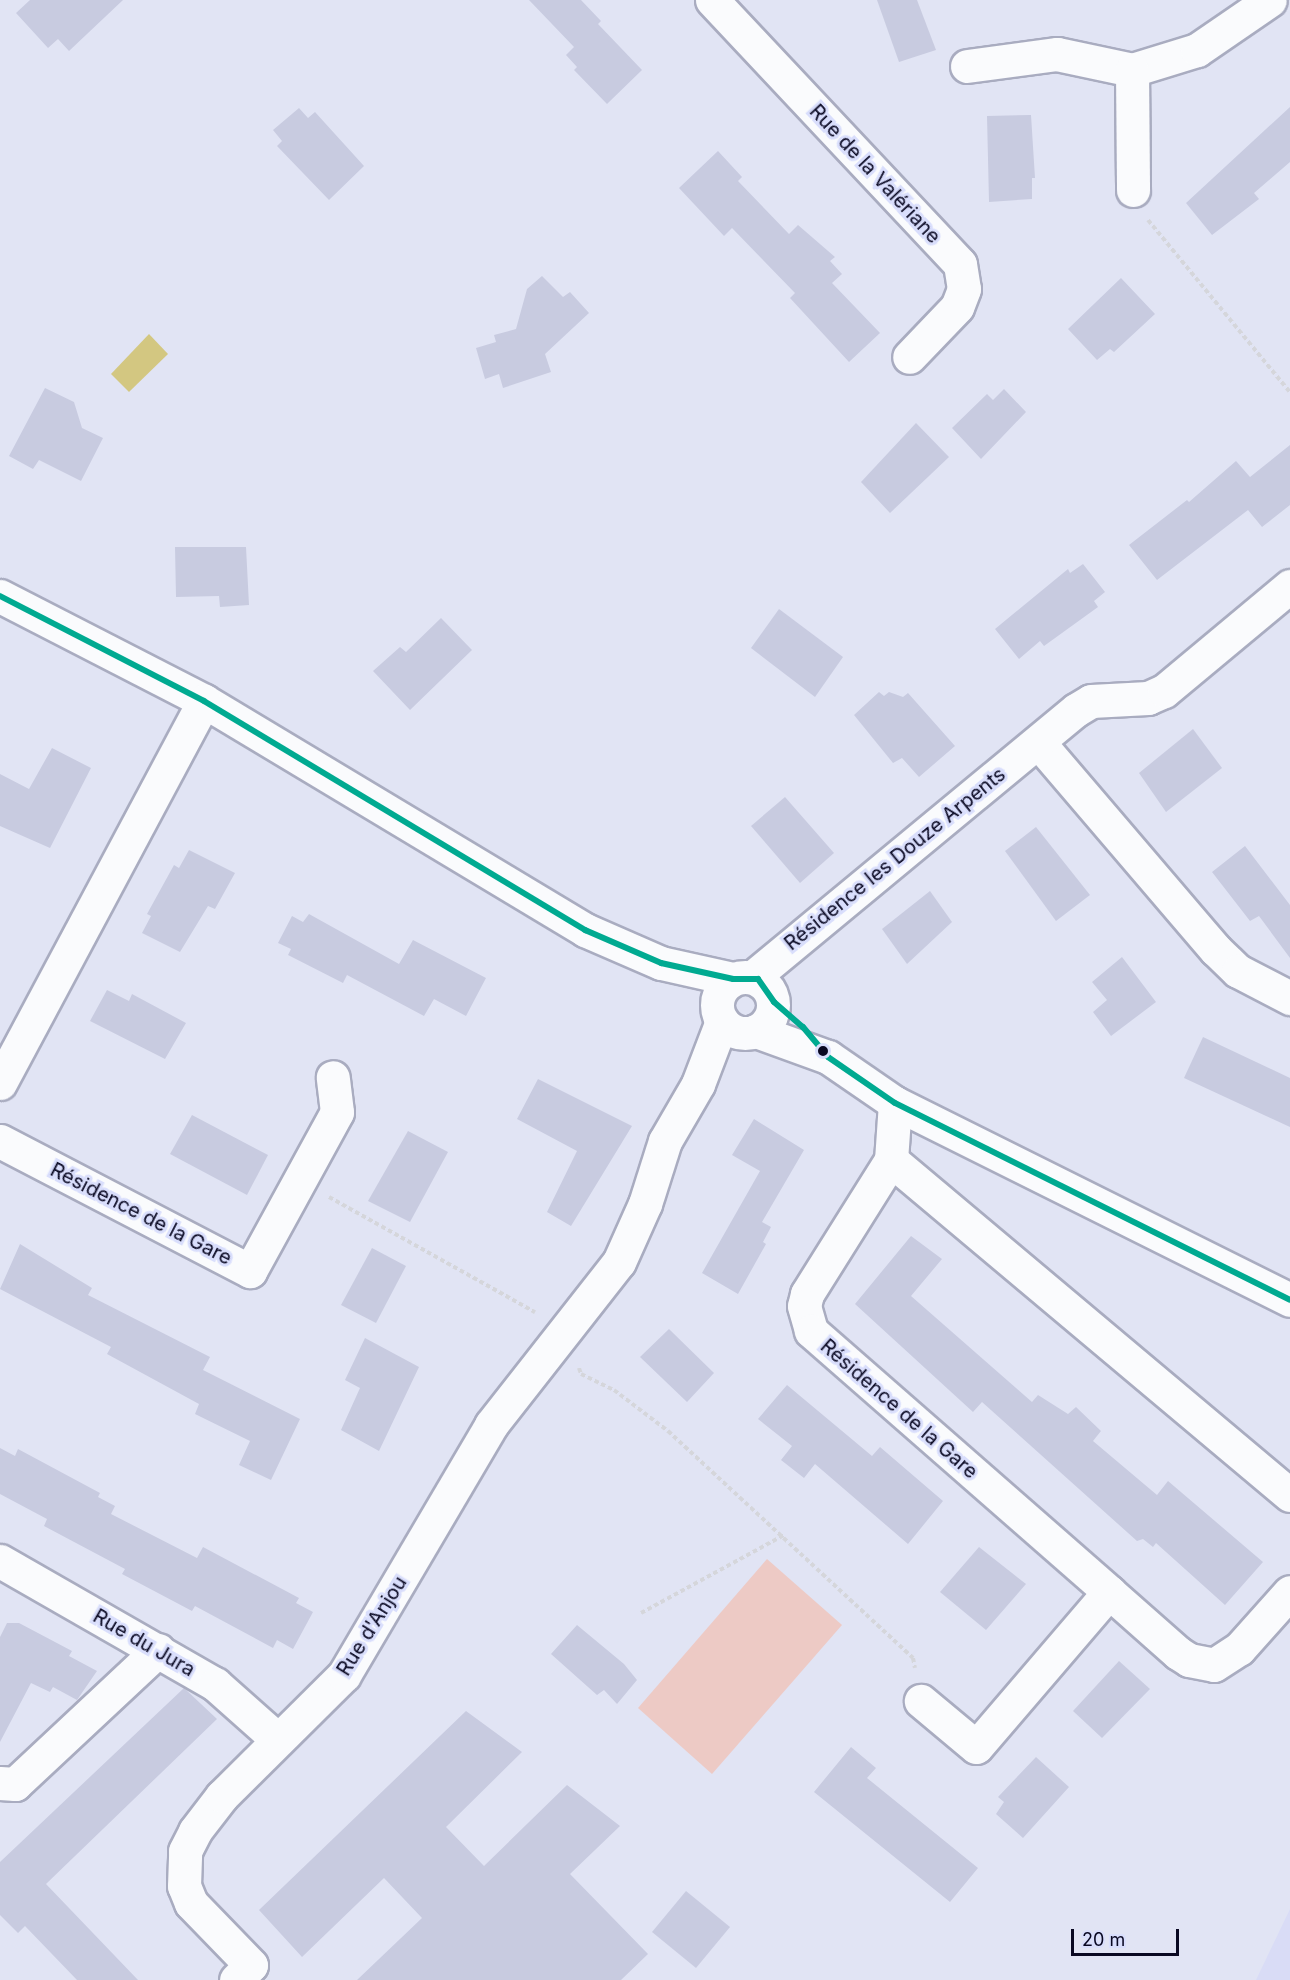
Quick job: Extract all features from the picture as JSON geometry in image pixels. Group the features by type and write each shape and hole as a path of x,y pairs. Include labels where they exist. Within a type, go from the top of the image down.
{"street":[{"name":"Rue de la Valériane","path":"712,0 960,264 964,289 957,308 909,357"},
{"path":"967,66 1058,54 1132,70 1197,50 1270,0"},
{"path":"1132,70 1133,190"},
{"name":"Résidence les Douze Arpents","path":"757,987 800,939 1092,701 1148,698 1164,691 1290,586"},
{"path":"0,596 204,701 582,928 662,963 757,987 803,1027 828,1057"},
{"path":"0,1083 204,701"},
{"path":"1039,742 1216,950 1238,971 1290,998"},
{"path":"662,963 690,991 736,1023 828,1057 895,1103 1290,1300"},
{"path":"736,1023 719,992 757,987"},
{"path":"736,1023 770,1020 757,987"},
{"name":"Rue d'Anjou","path":"251,1975 191,1903 182,1871 185,1851 208,1813 277,1739 344,1675 490,1425 619,1262 645,1204 665,1141 736,1023"},
{"name":"Résidence de la Gare","path":"0,1141 250,1271 337,1112 333,1077"},
{"name":"Résidence de la Gare","path":"895,1103 891,1160 807,1294 804,1306 811,1331 1184,1657 1214,1665 1239,1649 1290,1592"},
{"path":"891,1160 1290,1494"},
{"name":"Rue du Jura","path":"0,1561 215,1684 277,1739"},
{"path":"921,1701 976,1747 1109,1592"},
{"path":"0,1783 15,1784 158,1650"}],"path":[{"path":"1133,190 1150,224 1290,392"},
{"path":"300,1181 531,1309 563,1335 581,1374 614,1390 668,1431 784,1535 913,1658 921,1701"},
{"path":"641,1613 784,1535"}],"shaded area":[{"path":"149,334 168,354 129,392 111,374"},
{"path":"767,1559 842,1625 712,1774 638,1708"},
{"path":"1290,1909 1290,1980 1256,1980"}],"building":[{"path":"30,0 123,0 69,51 58,39 48,48 16,13"},
{"path":"529,0 581,0 601,21 598,24 642,70 607,104 574,70 577,67 566,55 574,47"},
{"path":"877,0 917,0 936,50 899,62"},
{"path":"1290,107 1290,162 1254,193 1259,199 1212,235 1186,203"},
{"path":"299,108 308,118 315,112 364,166 329,200 277,146 282,141 273,130"},
{"path":"1031,115 1035,178 1032,178 1032,199 989,202 987,116"},
{"path":"718,151 742,177 738,181 789,234 798,225 835,257 830,261 842,274 832,283 880,333 849,362 790,298 795,293 732,228 724,236 679,188"},
{"path":"542,276 563,297 570,292 589,313 545,354 551,372 503,388 499,374 485,379 476,348 496,342 494,335 516,329 527,289"},
{"path":"1121,278 1155,314 1114,352 1110,349 1097,360 1068,329"},
{"path":"45,388 74,402 82,428 103,438 81,481 39,460 33,469 9,456"},
{"path":"1004,389 1026,412 981,459 952,428 987,394 993,400"},
{"path":"916,423 949,457 890,513 861,482"},
{"path":"1290,445 1290,505 1262,527 1248,510 1157,580 1129,545 1187,500 1189,502 1236,461 1250,477"},
{"path":"175,547 246,547 249,605 220,607 219,596 176,597"},
{"path":"1083,564 1105,592 1094,601 1098,607 1044,646 1040,641 1019,659 995,629 1068,569 1070,573"},
{"path":"779,609 843,657 815,697 751,648"},
{"path":"441,618 472,650 410,710 373,671 400,647 406,652"},
{"path":"879,692 884,696 889,692 903,697 908,693 955,746 919,777 902,758 893,763 854,715"},
{"path":"1193,729 1222,768 1166,812 1139,773"},
{"path":"52,748 91,768 50,848 0,826 0,774 29,789"},
{"path":"785,797 834,853 800,883 751,826"},
{"path":"1036,827 1090,895 1056,921 1005,851"},
{"path":"1245,846 1290,905 1290,958 1259,916 1250,921 1212,872"},
{"path":"189,850 235,873 215,909 208,906 180,952 142,933 151,916 147,914 174,865 179,868"},
{"path":"930,891 952,922 907,964 882,929"},
{"path":"309,914 399,964 413,940 486,978 466,1016 434,999 424,1016 347,975 343,983 288,955 291,949 278,943 292,916 303,922"},
{"path":"1122,957 1156,1002 1111,1036 1093,1012 1107,1000 1092,982"},
{"path":"107,990 129,1001 132,994 186,1023 165,1059 90,1021"},
{"path":"1203,1037 1290,1078 1290,1127 1184,1078"},
{"path":"538,1079 632,1126 571,1226 547,1212 577,1151 517,1119"},
{"path":"192,1115 268,1155 247,1195 170,1154"},
{"path":"754,1119 804,1150 762,1222 771,1227 763,1242 766,1244 738,1294 702,1273 760,1171 732,1155"},
{"path":"408,1131 448,1152 410,1222 368,1201"},
{"path":"911,1236 942,1259 911,1296 1032,1402 1038,1395 1068,1414 1076,1407 1101,1431 1093,1441 1157,1495 1168,1481 1263,1562 1225,1605 1156,1543 1153,1547 1143,1539 1137,1541 982,1402 973,1412 855,1304"},
{"path":"20,1244 92,1288 88,1295 210,1357 203,1370 300,1419 271,1480 239,1465 250,1441 195,1414 199,1404 107,1354 111,1347 0,1289"},
{"path":"372,1248 406,1266 376,1323 341,1305"},
{"path":"669,1329 714,1373 687,1402 640,1357"},
{"path":"365,1338 419,1367 379,1451 341,1430 360,1388 345,1380"},
{"path":"787,1385 872,1456 880,1447 943,1501 908,1544 815,1464 804,1478 781,1460 792,1446 758,1419"},
{"path":"0,1448 15,1456 18,1449 100,1493 98,1497 115,1506 111,1514 197,1558 203,1547 299,1598 296,1603 313,1612 293,1649 277,1640 273,1648 195,1606 192,1611 122,1574 125,1569 44,1526 47,1519 0,1494"},
{"path":"979,1547 1026,1584 986,1630 940,1592"},
{"path":"7,1623 19,1623 72,1651 69,1656 97,1671 77,1700 53,1687 50,1692 31,1683 0,1742 0,1637"},
{"path":"577,1625 624,1664 637,1680 617,1704 604,1690 597,1695 551,1654"},
{"path":"1119,1661 1150,1689 1102,1738 1073,1711"},
{"path":"184,1688 217,1719 46,1884 138,1980 77,1980 25,1926 18,1933 0,1915 0,1862"},
{"path":"466,1711 522,1752 446,1827 484,1866 567,1785 620,1826 570,1874 648,1954 621,1980 357,1980 422,1918 384,1878 302,1957 259,1910"},
{"path":"851,1747 876,1768 867,1778 978,1868 950,1902 814,1792"},
{"path":"1036,1757 1069,1787 1023,1838 996,1814 1004,1802 998,1797"},
{"path":"686,1891 730,1927 696,1968 652,1932"}],"transit line":[{"path":"0,596 204,701 585,930 661,963 733,979 758,979 774,1002 803,1027 828,1057 895,1103 1290,1300"}]}
